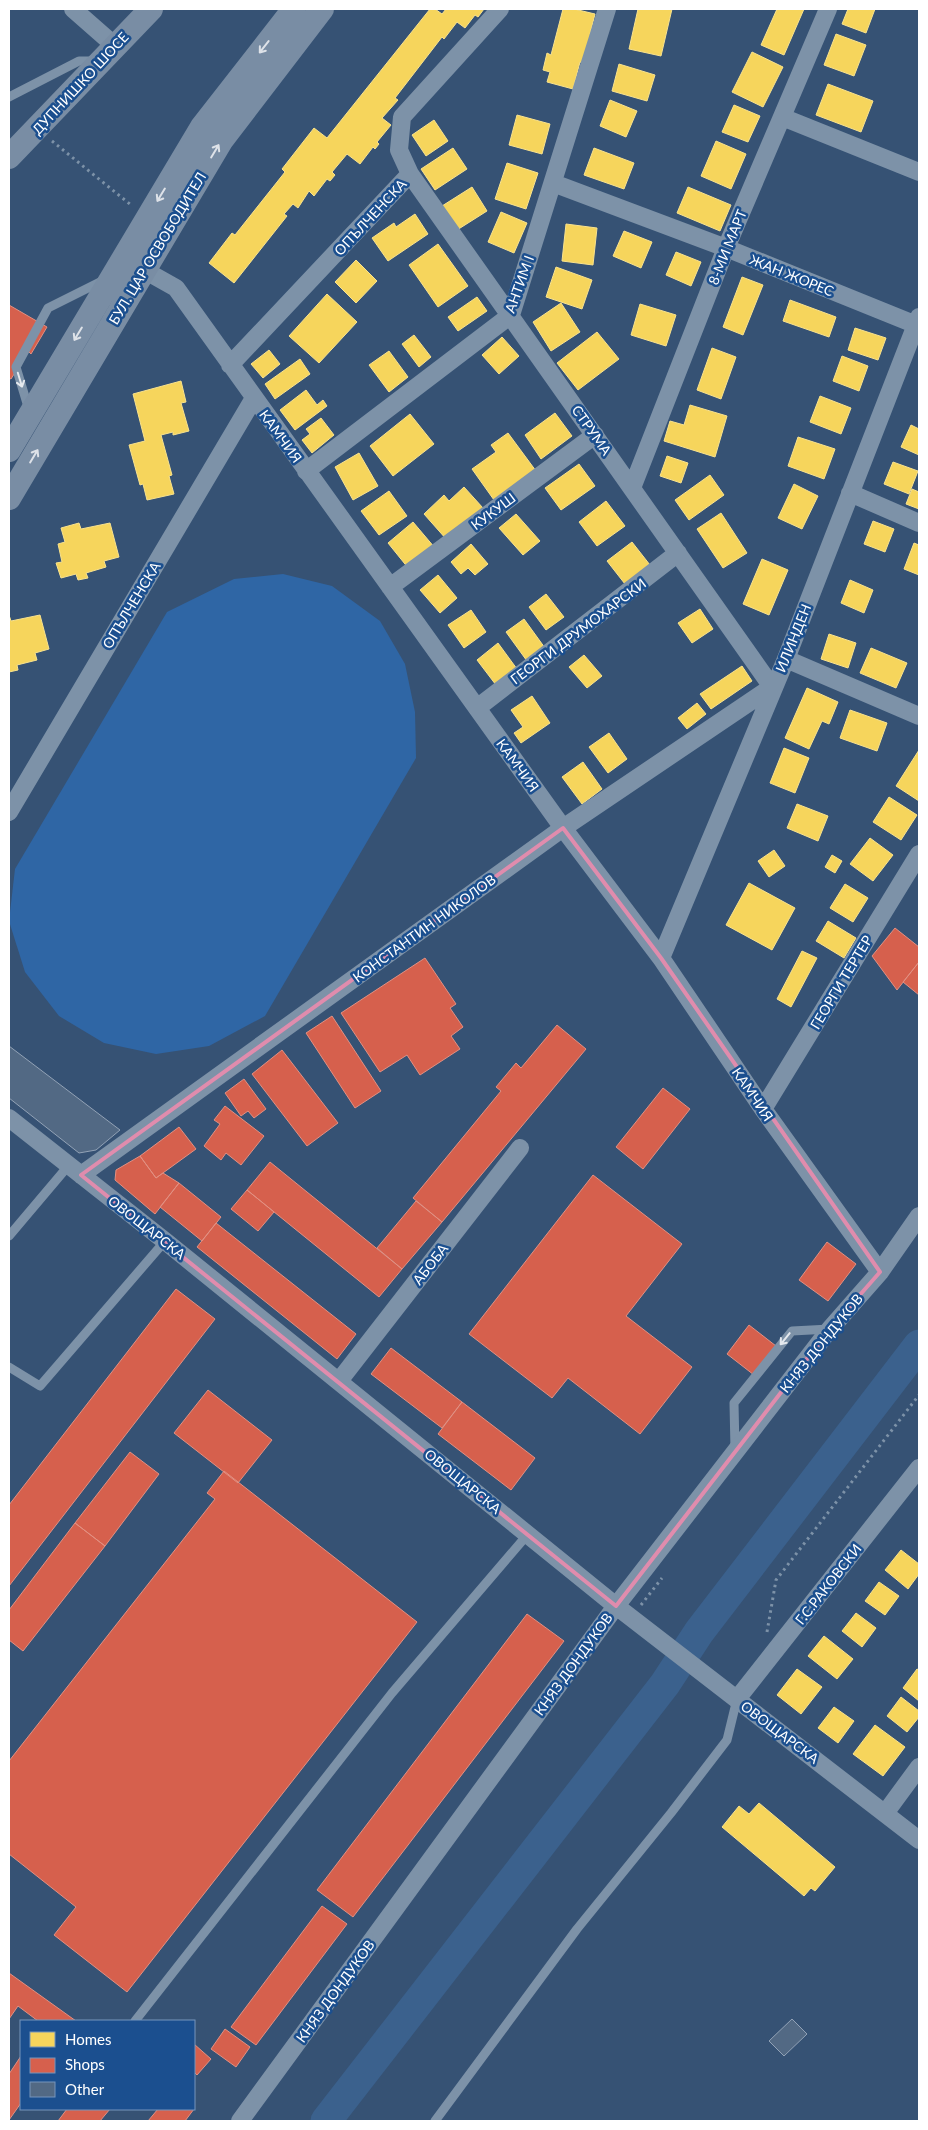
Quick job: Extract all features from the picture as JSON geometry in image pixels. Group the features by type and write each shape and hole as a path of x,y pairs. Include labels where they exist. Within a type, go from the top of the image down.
{"main road":[{"name":"ДУПНИШКО ШОСЕ","path":"9,157 106,53 151,9"},
{"name":"БУЛ. ЦАР ОСВОБОДИТЕЛ","path":"9,450 202,127 294,9"},
{"name":"БУЛ. ЦАР ОСВОБОДИТЕЛ","path":"9,498 221,141 322,9"}],"street":[{"path":"73,9 106,53"},
{"name":"ОПЪЛЧЕНСКА","path":"230,365 410,174 399,150 402,117 500,9"},
{"name":"АНТИМ I","path":"306,471 511,315 606,9"},
{"name":"8-МИ МАРТ","path":"632,488 726,248 828,9"},
{"path":"782,117 919,172"},
{"name":"СТРУМА","path":"410,174 772,687"},
{"name":"ЖАН ЖОРЕС","path":"553,183 918,322"},
{"name":"КАМЧИЯ","path":"144,270 176,288 563,828 661,958 764,1109 880,1272"},
{"name":"ИЛИНДЕН","path":"661,958 772,687 786,659 918,322"},
{"name":"ОПЪЛЧЕНСКА","path":"9,812 254,398"},
{"name":"КУКУШ","path":"390,587 596,435"},
{"path":"850,493 919,522"},
{"name":"ГЕОРГИ ДРУМОХАРСКИ","path":"477,708 678,554"},
{"path":"786,659 919,716"},
{"name":"КОНСТАНТИН НИКОЛОВ","path":"75,1170 563,828 772,687"},
{"name":"ГЕОРГИ ТЕРТЕР","path":"764,1109 919,854"},
{"name":"ОВОЩАРСКА","path":"9,1118 165,1241 631,1618 886,1812 919,1840"},
{"name":"АБОБА","path":"339,1381 520,1148"},
{"name":"КНЯЗ ДОНДУКОВ","path":"240,2121 616,1606 830,1329 880,1272 919,1216"},
{"name":"Г.С.РАКОВСКИ","path":"737,1699 919,1468"},
{"path":"886,1812 919,1767"}],"lane":[{"path":"9,97 79,61 106,53"},
{"path":"30,414 16,367 48,308 113,276"},
{"path":"9,1236 75,1170"},
{"path":"9,1367 40,1386 165,1241"},
{"path":"736,1451 734,1403 792,1331 830,1329"},
{"path":"136,2020 392,1693 528,1534"},
{"path":"435,2121 577,1929 672,1813 727,1740 737,1699"}],"path":[{"path":"37,128 131,204 130,213"},
{"path":"766,1634 776,1580 919,1395"}],"highlighted area":[{"path":"563,828 661,958 880,1272 830,1329 616,1606 81,1175"}],"shaded area":[{"path":"283,574 332,586 380,621 405,664 415,712 416,758 265,1016 209,1046 156,1054 104,1043 59,1016 25,972 9,921 15,869 167,612 234,579"}],"building: Homes":[{"path":"430,9 435,9 442,14 446,9 484,9 478,17 475,15 465,28 457,22 444,39 442,37 395,98 398,100 382,118 391,125 377,142 379,144 375,149 373,147 360,164 347,154 332,172 335,175 330,181 327,179 314,196 309,191 298,208 293,204 284,214 287,216 234,283 209,263 232,233 235,235 285,172 282,169 314,128 327,138"},
{"path":"563,9 574,9 595,14 590,34 593,34 585,64 580,62 573,89 547,82 550,72 543,70 547,53 551,55"},
{"path":"638,9 672,9 661,56 629,49"},
{"path":"777,9 804,9 784,55 761,45"},
{"path":"848,9 875,9 866,33 842,24"},
{"path":"836,34 866,45 854,76 824,65"},
{"path":"752,52 783,67 763,107 732,92"},
{"path":"619,64 655,75 647,101 612,91"},
{"path":"828,84 873,101 861,132 816,115"},
{"path":"610,100 637,111 626,137 600,126"},
{"path":"734,105 760,116 748,142 722,132"},
{"path":"517,115 550,124 542,154 509,145"},
{"path":"434,120 448,141 426,156 412,135"},
{"path":"716,141 746,154 731,189 701,176"},
{"path":"453,148 467,169 435,190 421,169"},
{"path":"594,148 634,163 624,189 584,175"},
{"path":"507,163 538,173 526,209 495,199"},
{"path":"472,187 487,211 457,230 442,206"},
{"path":"688,187 731,205 720,231 677,213"},
{"path":"501,212 527,223 514,253 488,242"},
{"path":"415,214 428,234 388,261 372,238 394,223 396,227"},
{"path":"566,224 597,228 593,265 562,261"},
{"path":"624,231 652,242 641,268 613,256"},
{"path":"438,244 468,286 438,307 409,265"},
{"path":"676,252 701,262 691,286 666,275"},
{"path":"356,260 377,281 356,303 335,282"},
{"path":"556,267 592,280 582,309 546,297"},
{"path":"742,277 763,285 743,335 723,327"},
{"path":"327,294 357,322 319,363 289,336"},
{"path":"477,297 487,311 458,331 448,317"},
{"path":"790,300 836,317 829,337 783,321"},
{"path":"561,303 580,332 551,351 533,322"},
{"path":"640,304 676,315 666,346 631,335"},
{"path":"855,328 886,338 878,360 848,350"},
{"path":"597,332 619,359 578,390 557,363"},
{"path":"414,335 431,357 419,367 402,344"},
{"path":"502,337 519,356 499,374 482,355"},
{"path":"712,348 736,357 721,399 697,390"},
{"path":"269,350 280,364 263,378 251,364"},
{"path":"389,351 408,377 389,392 369,365"},
{"path":"842,356 868,366 859,391 833,381"},
{"path":"300,359 310,374 275,399 265,384"},
{"path":"181,381 186,402 181,403 189,431 173,435 173,432 161,435 172,475 169,476 174,494 147,500 143,484 140,485 129,445 145,441 133,394"},
{"path":"306,390 317,405 323,400 327,406 295,430 280,410"},
{"path":"820,396 851,408 841,434 810,422"},
{"path":"690,405 727,416 715,457 664,441 670,421 684,425"},
{"path":"555,413 572,436 541,459 525,435"},
{"path":"410,414 434,444 393,476 370,446"},
{"path":"321,418 334,435 312,453 302,440 310,434 306,429"},
{"path":"911,425 919,429 919,455 901,447"},
{"path":"508,433 536,471 494,500 472,469 496,452 491,445"},
{"path":"798,437 835,449 824,479 788,466"},
{"path":"359,453 378,486 353,500 335,467"},
{"path":"667,456 688,463 681,483 660,476"},
{"path":"893,462 918,471 909,494 884,484"},
{"path":"579,464 595,486 561,510 545,488"},
{"path":"710,475 724,495 689,520 675,500"},
{"path":"794,484 818,496 802,529 778,518"},
{"path":"464,487 483,508 447,540 424,514 444,495 449,501"},
{"path":"912,489 919,492 919,509 906,504"},
{"path":"389,491 407,516 379,535 361,511"},
{"path":"606,501 625,526 597,546 579,522"},
{"path":"721,513 747,553 723,568 697,529"},
{"path":"516,514 540,541 523,555 499,528"},
{"path":"873,521 894,529 885,552 864,544"},
{"path":"413,522 435,548 409,569 388,543"},
{"path":"79,523 81,529 110,523 119,557 104,561 106,567 86,573 88,578 78,580 76,574 61,578 56,563 62,562 58,544 65,542 61,528"},
{"path":"632,542 650,565 625,584 607,561"},
{"path":"914,543 919,545 919,575 904,569"},
{"path":"471,544 488,564 475,575 468,568 461,574 451,562"},
{"path":"762,559 788,570 769,615 743,604"},
{"path":"438,575 457,598 440,613 420,590"},
{"path":"850,580 873,590 864,613 841,603"},
{"path":"546,594 564,617 546,630 529,607"},
{"path":"700,609 713,629 692,643 678,623"},
{"path":"471,610 486,632 464,648 448,625"},
{"path":"9,615 11,621 40,615 49,649 35,653 37,660 17,665 18,670 9,672"},
{"path":"524,619 545,648 527,661 506,632"},
{"path":"829,634 856,643 848,668 821,659"},
{"path":"498,643 517,669 496,685 477,660"},
{"path":"871,648 907,663 896,688 860,673"},
{"path":"584,655 602,676 587,688 569,667"},
{"path":"742,666 752,681 711,709 700,694"},
{"path":"807,688 838,702 829,724 822,721 809,749 785,738"},
{"path":"532,696 550,723 521,743 514,733 523,727 511,710"},
{"path":"697,703 706,714 687,729 678,718"},
{"path":"850,710 887,723 877,751 840,738"},
{"path":"609,733 627,759 608,773 589,747"},
{"path":"784,748 809,758 795,793 770,783"},
{"path":"919,750 919,801 896,786"},
{"path":"583,762 602,789 582,804 562,777"},
{"path":"889,797 917,815 901,840 873,822"},
{"path":"797,804 828,816 818,841 787,828"},
{"path":"870,838 893,855 873,881 850,864"},
{"path":"774,850 785,866 769,877 758,861"},
{"path":"832,855 842,861 835,873 825,867"},
{"path":"749,883 795,908 772,950 726,925"},
{"path":"845,884 868,898 853,922 830,908"},
{"path":"828,921 856,938 844,958 816,941"},
{"path":"802,951 817,958 791,1007 777,999"},
{"path":"901,1550 919,1564 919,1574 908,1589 885,1570"},
{"path":"879,1582 899,1596 885,1615 865,1601"},
{"path":"856,1613 876,1628 862,1647 842,1631"},
{"path":"824,1636 853,1659 837,1679 808,1656"},
{"path":"797,1669 822,1687 801,1714 777,1695"},
{"path":"917,1669 919,1670 919,1701 903,1688"},
{"path":"901,1697 919,1711 919,1717 907,1732 887,1716"},
{"path":"834,1707 854,1721 838,1743 818,1728"},
{"path":"875,1725 905,1747 883,1776 853,1754"},
{"path":"759,1803 835,1867 815,1891 811,1888 804,1896 722,1827 739,1806 749,1814"}],"building: Shops":[{"path":"9,305 47,327 31,354 28,351 11,379 9,378"},
{"path":"895,928 919,947 919,962 897,990 872,956"},
{"path":"425,958 456,1004 450,1008 463,1027 451,1036 460,1049 420,1075 407,1055 380,1072 341,1013"},
{"path":"919,962 919,995 903,982"},
{"path":"332,1016 381,1091 355,1108 306,1033"},
{"path":"557,1025 586,1049 442,1222 413,1198 501,1091 496,1087 516,1063 521,1068"},
{"path":"282,1050 338,1123 307,1146 252,1074"},
{"path":"244,1079 266,1109 254,1118 248,1111 241,1116 225,1093"},
{"path":"663,1088 690,1109 643,1169 616,1147"},
{"path":"225,1106 264,1136 241,1165 226,1153 221,1160 204,1146 220,1124 214,1120"},
{"path":"179,1127 196,1149 156,1178 140,1156"},
{"path":"140,1156 156,1178 163,1173 179,1183 155,1214 115,1180 116,1170"},
{"path":"270,1162 402,1269 379,1297 247,1190"},
{"path":"593,1175 682,1244 626,1316 692,1367 640,1434 568,1378 552,1398 469,1334"},
{"path":"179,1183 221,1217 202,1241 160,1207"},
{"path":"247,1190 274,1212 258,1231 231,1209"},
{"path":"416,1201 442,1222 402,1269 377,1248"},
{"path":"216,1223 356,1334 337,1359 197,1247"},
{"path":"827,1242 856,1264 828,1301 799,1280"},
{"path":"176,1289 215,1319 9,1586 9,1505"},
{"path":"749,1325 776,1346 754,1375 727,1354"},
{"path":"391,1348 462,1402 442,1428 371,1374"},
{"path":"208,1390 272,1440 238,1483 174,1433"},
{"path":"462,1402 535,1458 511,1490 438,1434"},
{"path":"130,1452 159,1474 105,1546 75,1523"},
{"path":"224,1471 417,1622 127,1992 54,1935 76,1907 9,1854 9,1761 215,1499 207,1493"},
{"path":"75,1523 105,1546 23,1651 9,1640 9,1610"},
{"path":"527,1614 564,1641 353,1917 317,1890"},
{"path":"322,1906 347,1924 256,2045 231,2027"},
{"path":"9,1973 75,2020 37,2020 18,2006 9,2019"},
{"path":"225,2029 250,2047 236,2067 211,2049"},
{"path":"195,2045 211,2059 197,2075 195,2073"},
{"path":"20,2058 20,2104 9,2120 9,2074"},
{"path":"66,2110 109,2110 100,2121 58,2121"},
{"path":"157,2110 193,2110 185,2121 148,2121"}],"building: Other":[{"path":"9,1046 120,1130 96,1150 79,1153 9,1098"},
{"path":"792,2019 807,2034 784,2056 769,2041"}],"waterway":[{"path":"326,2121 665,1684 699,1632 919,1345"}]}
